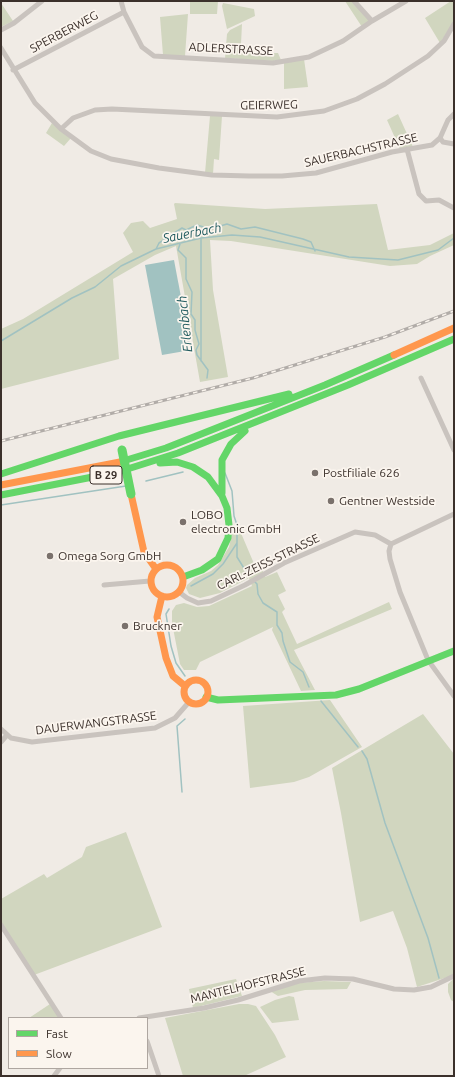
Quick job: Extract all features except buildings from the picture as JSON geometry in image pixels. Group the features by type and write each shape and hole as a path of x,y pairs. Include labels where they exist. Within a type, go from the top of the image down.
{"main road":[{"name":"B 29","path":"1,485 110,464 152,452 325,385 454,328"},
{"name":"B 29","path":"1,495 78,481 148,463 208,442 265,419 454,339"},
{"path":"1,474 119,436 325,385"},
{"path":"222,496 221,469 225,454 231,444 242,433 265,419"},
{"path":"119,436 144,552 156,569"},
{"path":"148,463 177,462 193,467 208,477 222,496 227,508 229,525 228,538 223,550 210,565 202,570 183,577"},
{"path":"170,565 178,570 183,577 183,582 179,592 171,596 162,596 154,590 150,581 156,569 160,566 170,565"},
{"path":"162,596 159,603 157,617 166,658 173,676 186,686"},
{"path":"206,697 218,700 273,699 336,695 359,689 428,660 454,651"},
{"path":"192,681 200,681 207,689 206,697 199,703 189,702 185,696 186,686 192,681"}],"street":[{"path":"1,30 14,23 42,1"},
{"path":"354,1 372,21"},
{"name":"ADLERSTRASSE","path":"124,2 124,12 142,47 154,56 273,62 310,56 343,41 372,21 406,1"},
{"name":"SPERBERWEG","path":"13,70 124,12"},
{"name":"GEIERWEG","path":"60,129 73,118 95,110 112,109 277,117 324,111 357,99 385,84 428,56 444,41 454,24"},
{"name":"SAUERBACHSTRASSE","path":"1,48 13,70 35,103 60,129 91,151 111,159 159,168 212,175 282,176 316,173 407,149 432,144 440,138"},
{"path":"454,114 448,120 440,138 443,142 454,144"},
{"path":"407,149 420,194 426,201 439,200 454,208"},
{"path":"421,378 454,450"},
{"path":"454,514 391,544 389,551 392,570 428,660 454,696"},
{"name":"CARL-ZEISS-STRASSE","path":"179,592 198,603 212,602 284,563 355,532 375,535 391,544"},
{"path":"104,585 150,581"},
{"name":"DAUERWANGSTRASSE","path":"7,735 17,740 32,742 155,728 162,726 175,718 189,702"},
{"path":"1,730 7,735 1,742"},
{"path":"1,925 60,1017"},
{"name":"MANTELHOFSTRASSE","path":"146,1017 217,1005 299,980 353,979 394,989 414,990 431,987 454,976"},
{"path":"148,1045 159,1076"}],"green space":[{"path":"190,1 218,1 217,14 190,14"},
{"path":"345,1 352,1 371,20 362,27"},
{"path":"451,1 454,1 454,21 440,43 425,18"},
{"path":"1,3 13,21 1,27"},
{"path":"223,3 254,9 255,16 227,29 222,6"},
{"path":"188,14 185,56 163,55 160,17"},
{"path":"242,24 241,44 266,53 278,53 281,60 273,61 225,58 227,34 230,30"},
{"path":"304,59 308,87 284,89 284,63"},
{"path":"398,114 413,147 400,149 387,120"},
{"path":"210,116 222,116 219,160 214,159 213,174 205,173"},
{"path":"52,123 71,138 64,146 46,133"},
{"path":"175,203 265,209 377,204 388,250 430,245 454,233 454,245 417,264 390,266 231,241 210,240 213,290 228,377 200,382 176,246 155,255 113,279 119,359 1,389 1,329 23,319 133,252 123,233 131,223 143,221 150,228 177,219"},
{"path":"238,526 255,566 261,565 265,577 277,572 286,591 278,595 285,609 282,612 297,644 389,602 392,609 294,650 315,690 301,691 272,630 273,627 200,662 196,670 184,670 180,664 172,623 172,611 176,605 184,603 197,607 209,606 252,586 249,578 220,593 200,598 189,594 186,588 187,585 195,578 211,571 218,565 229,547 233,529"},
{"path":"330,700 362,747 309,777 294,782 250,788 243,706"},
{"path":"423,714 454,754 454,975 417,987 407,948 393,911 360,922 332,768"},
{"path":"126,832 162,927 34,975 1,925 1,899 44,874 47,878 82,857 86,847"},
{"path":"454,978 454,1002 451,1000 448,992 448,984"},
{"path":"236,979 242,996 193,1008 189,989"},
{"path":"324,981 351,982 347,989 305,990 278,996 270,991 297,983"},
{"path":"289,996 294,997 299,1020 272,1023 260,1007 275,1000"},
{"path":"50,1004 58,1017 30,1017"},
{"path":"239,1004 256,1006 275,1035 286,1057 244,1076 183,1076 165,1018"}],"water":[{"path":"174,260 191,350 162,355 145,265"}],"waterway":[{"path":"156,249 159,243 182,228 186,230 197,225 210,229 227,224 241,229 255,227 303,239 311,242 315,251"},
{"name":"Sauerbach","path":"1,341 72,298 95,287 121,266 156,249 201,238 232,235 260,237 349,257 398,260 438,250 454,238"},
{"path":"201,238 201,361"},
{"name":"Erlenbach","path":"180,244 178,250 186,258 186,279 192,292 191,314 195,320 195,330 199,344 196,350 197,355 208,370 207,378"},
{"name":"Erlenbach","path":"146,481 183,472"},
{"path":"225,473 232,491 234,516 237,525 237,557 247,573"},
{"name":"Erlenbach","path":"1,505 126,486"},
{"path":"191,586 213,574 223,564 237,543"},
{"path":"254,581 257,584 258,594 263,603 277,612 277,625 282,633 290,662 303,672 309,687"},
{"path":"169,609 166,614 171,646 176,663 185,676"},
{"path":"321,701 358,747"},
{"path":"182,792 177,726 185,719"},
{"path":"362,751 367,759 385,823 428,938 439,978"}],"railway":[{"path":"1,441 253,378 385,337 454,311"}],"traffic: fast":[{"path":"1,495 118,472 178,453 348,385 454,339"},
{"path":"120,462 166,448 325,385 394,355"},
{"path":"1,474 119,436 289,394"},
{"path":"222,493 222,460 231,444 245,431"},
{"path":"122,450 131,494"},
{"path":"160,463 177,462 193,467 208,477 222,496 227,508 229,525 228,538 218,559 202,570 183,577"},
{"path":"206,697 218,700 336,695 359,689 454,651"}],"traffic: slow":[{"path":"394,355 454,328"},
{"path":"1,485 120,462"},
{"path":"131,494 144,552 156,569"},
{"path":"164,565 170,565 180,572 183,581 182,587 176,594 170,597 164,597 154,590 151,584 151,578 158,568 164,565"},
{"path":"162,596 157,617 166,658 173,676 185,686"},
{"path":"196,680 204,684 208,692 204,700 196,704 188,700 184,692 188,684 196,680"}],"place":[{"name":"Postfiliale 626","path":"315,473"},
{"name":"Gentner Westside","path":"331,501"},
{"name":"LOBO electronic GmbH","path":"183,522"},
{"name":"Omega Sorg GmbH","path":"50,556"},
{"name":"Bruckner","path":"125,626"}]}
